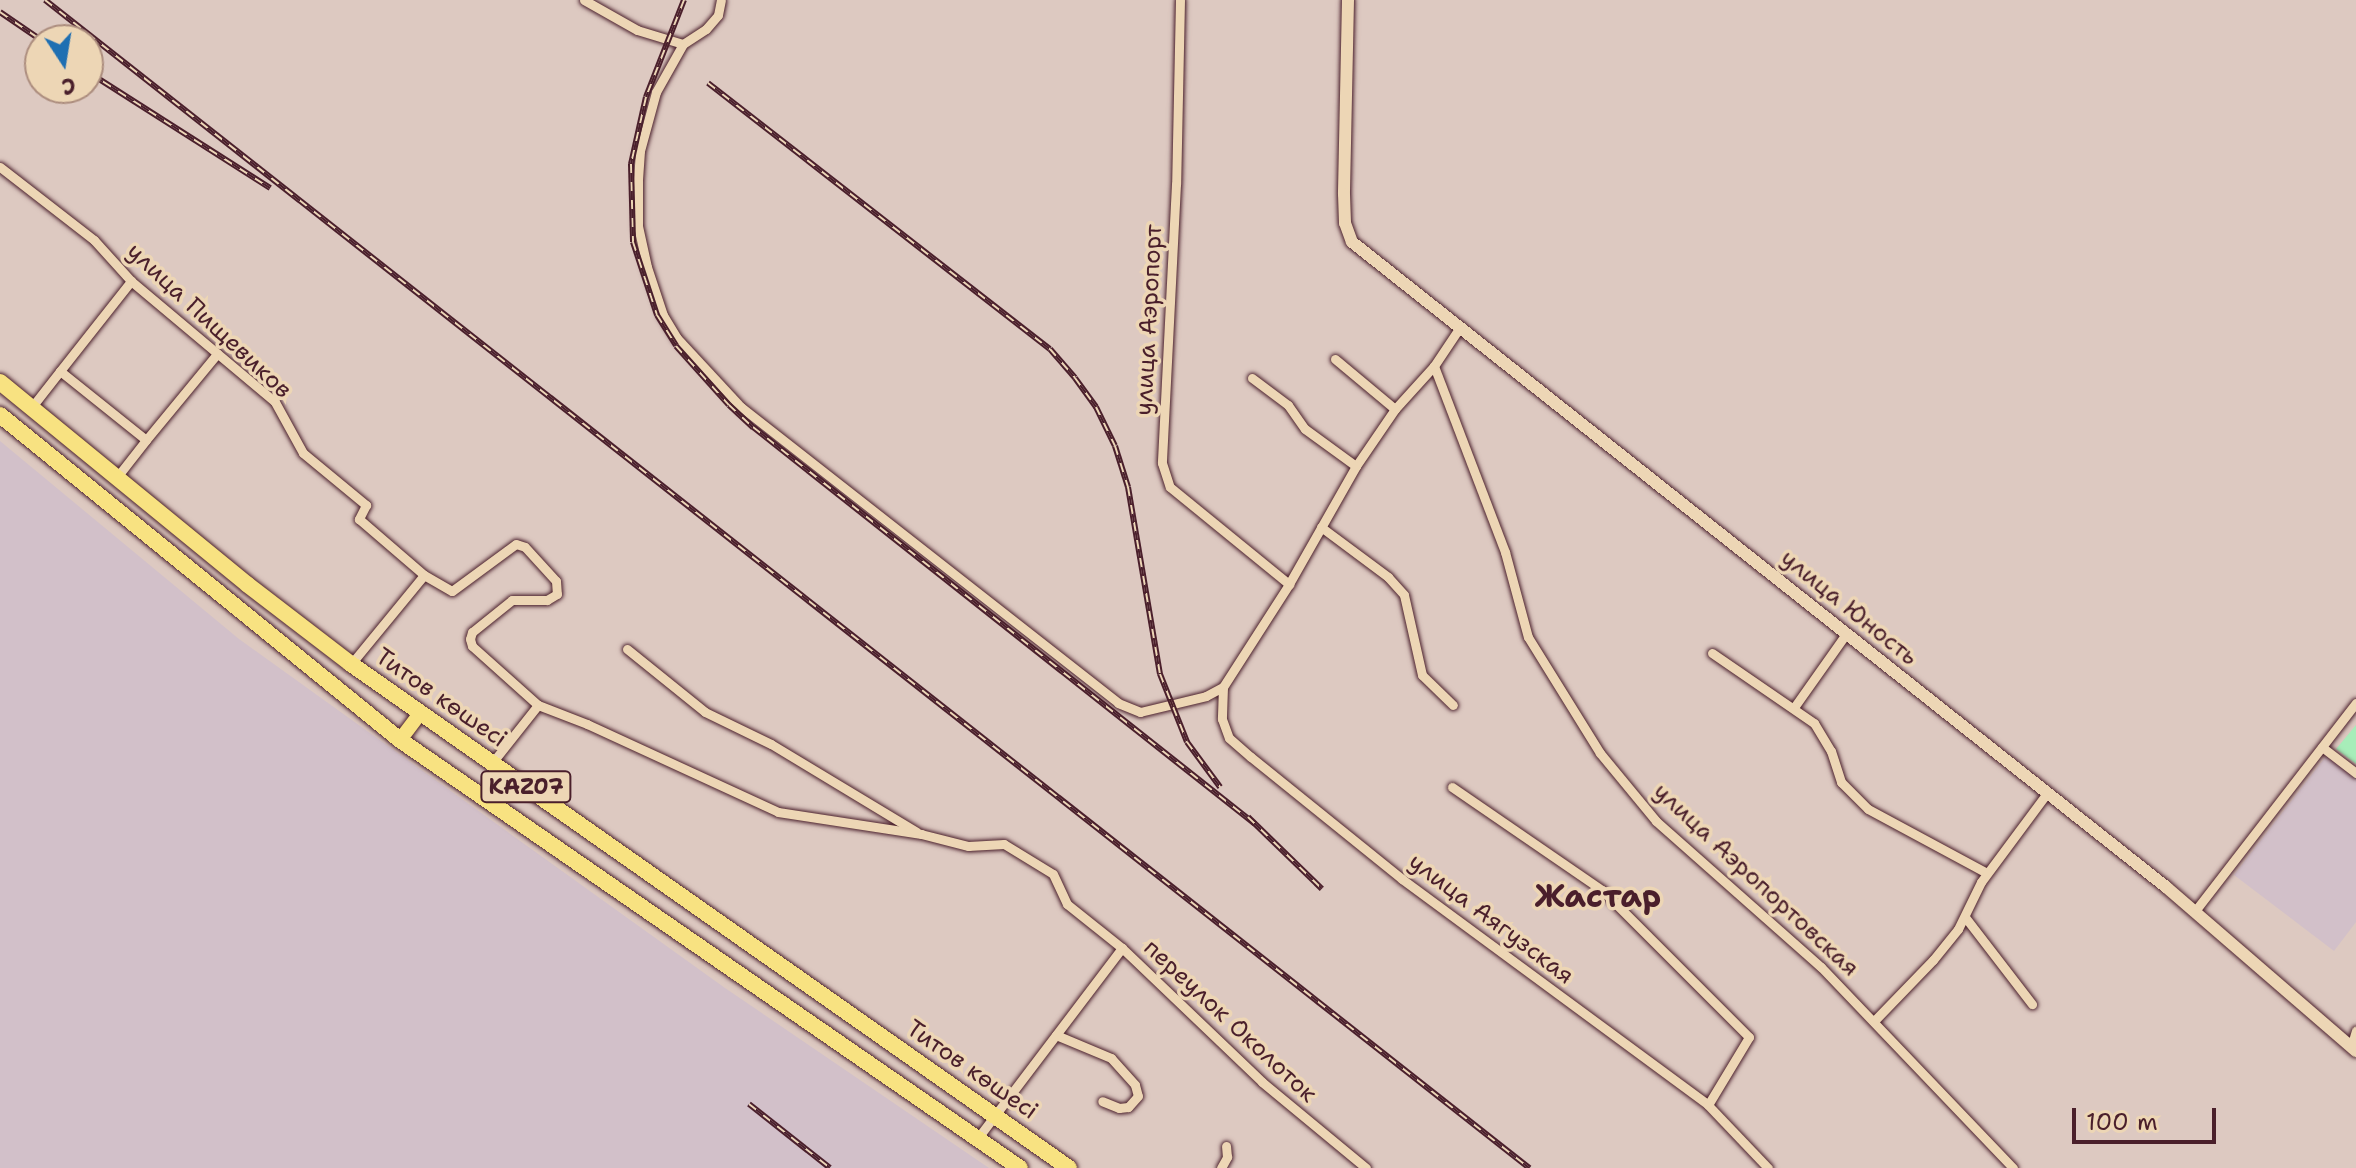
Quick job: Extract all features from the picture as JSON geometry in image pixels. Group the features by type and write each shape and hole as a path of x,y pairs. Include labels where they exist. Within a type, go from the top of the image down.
{"highway":[{"name":"Титов көшесі","path":"0,382 351,664 1069,1168"},
{"name":"KAZ07","path":"0,415 400,740 1020,1168"}],"main road":[{"path":"400,740 420,713"}],"street":[{"path":"584,0 637,30 683,44"},
{"path":"721,0 718,15 706,29 683,44 656,92 640,151 638,226 647,267 663,315 677,338 741,407 1118,703 1140,712 1206,696 1223,687 1289,584 1356,466 1395,409 1434,366 1460,327"},
{"name":"улица Аэропорт","path":"1180,0 1176,199 1162,463 1170,487 1289,584"},
{"name":"улица Юность","path":"1348,0 1344,194 1345,223 1352,242 2195,911 2354,1049"},
{"name":"улица Пищевиков","path":"0,167 94,240 131,281 275,402 303,453 366,505 359,519 424,575"},
{"path":"31,408 131,281"},
{"path":"117,477 217,354"},
{"path":"1335,359 1395,409"},
{"name":"улица Аэропортовская","path":"1434,366 1505,552 1528,637 1600,753 1656,821 1821,967 2013,1168"},
{"path":"60,371 146,440"},
{"path":"1252,378 1288,405 1305,429 1356,466"},
{"path":"1321,527 1388,577 1404,595 1422,675 1453,705"},
{"path":"351,664 424,575 452,591 520,544 556,581 557,594 547,600 512,600 472,632 470,639 472,646 538,705 587,724 778,812 921,834"},
{"path":"1795,706 1846,634"},
{"path":"627,649 705,712 771,744 921,834"},
{"path":"1712,653 1795,706 1814,723 1831,751 1841,782 1868,809 1987,873"},
{"name":"улица Аягузская","path":"1223,687 1222,719 1229,738 1402,879 1708,1105 1768,1168"},
{"path":"2195,911 2356,703"},
{"path":"492,763 538,705"},
{"path":"2322,747 2356,773"},
{"path":"1452,787 1602,890 1749,1037 1708,1105"},
{"path":"1874,1021 1933,960 1965,917 1987,873 2047,793"},
{"name":"переулок Околоток","path":"921,834 968,846 1004,844 1053,874 1067,904 1122,948 1262,1082 1366,1168"},
{"path":"1965,917 2032,1004"},
{"path":"977,1139 1122,948"},
{"name":"улица Юность","path":"2354,1049 2356,1031"},
{"path":"1056,1035 1111,1058 1123,1068 1138,1096 1128,1107 1119,1108 1102,1101"},
{"path":"1221,1168 1227,1157 1226,1146"}],"shaded area":[{"path":"0,441 239,639 725,988 989,1168 0,1168"},
{"path":"2327,755 2356,778 2356,922 2334,951 2234,875"}],"green space":[{"path":"2356,725 2356,764 2336,749"}],"railway":[{"path":"45,0 1529,1168"},
{"path":"684,0 646,97 631,164 633,242 657,315 676,346 753,427 1255,824"},
{"path":"0,12 24,28"},
{"path":"104,82 270,188"},
{"path":"708,83 1050,349 1075,378 1096,407 1115,446 1128,487 1160,674 1187,742 1220,787"},
{"path":"1248,817 1322,889"},
{"path":"749,1104 830,1168"}],"district":[{"name":"Жастар","path":"1598,896"}]}
